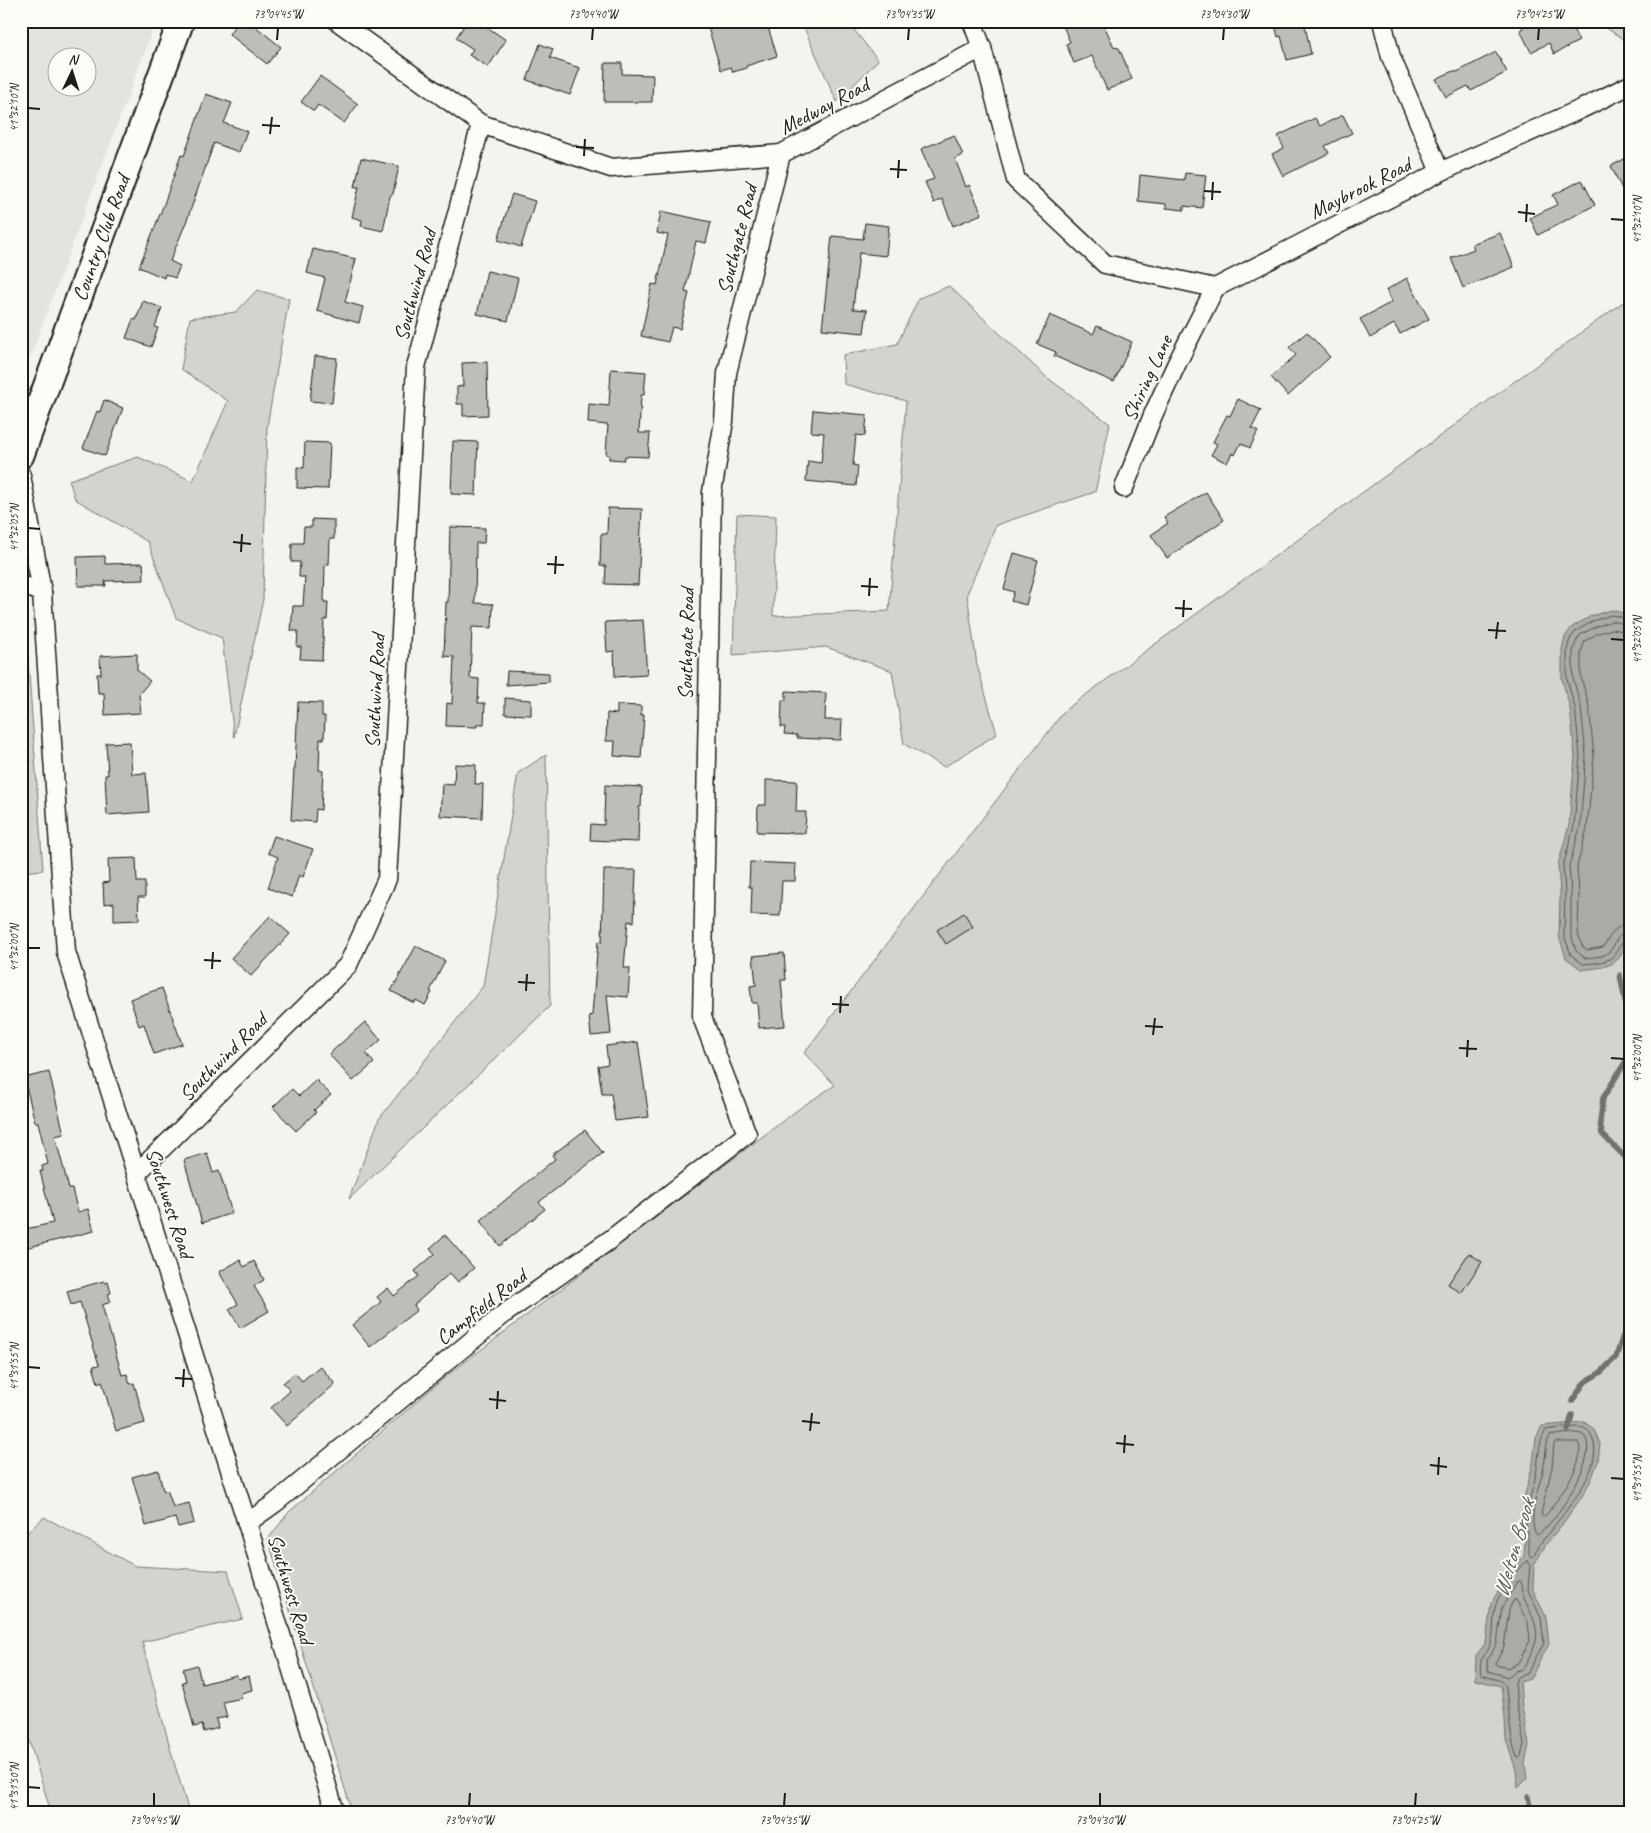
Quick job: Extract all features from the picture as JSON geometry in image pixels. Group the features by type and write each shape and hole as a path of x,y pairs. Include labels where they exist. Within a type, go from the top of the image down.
{"street":[{"name":"Country Club Road","path":"21,455 181,21"},
{"name":"Medway Road","path":"337,21 481,124 611,168 781,154 982,48"},
{"path":"972,21 982,48 1016,180 1105,264 1215,288"},
{"path":"1382,21 1391,57 1440,172"},
{"name":"Maybrook Road","path":"1215,288 1440,172 1630,85"},
{"name":"Southwind Road","path":"137,1173 348,965 387,879 416,368 481,124"},
{"name":"Southgate Road","path":"747,1134 702,1016 712,492 724,421 727,373 781,154"},
{"name":"Shiring Lane","path":"1124,488 1177,363 1215,288"},
{"name":"Southwest Road","path":"21,475 42,592 66,952 247,1523 335,1812"},
{"path":"21,585 42,592"},
{"name":"Campfield Road","path":"247,1523 276,1502 504,1314 611,1239 747,1134"}],"shaded area":[{"path":"21,21 156,21 21,382"},
{"path":"801,21 847,21 878,60 837,102"},
{"path":"1596,21 1630,21 1630,44"},
{"path":"949,286 1045,376 1110,424 1095,492 996,525 967,594 977,665 997,734 944,767 904,744 892,671 826,647 733,655 737,514 776,516 773,616 889,611 906,401 844,384 843,355 897,344 919,298"},
{"path":"257,290 289,299 267,427 263,599 234,737 222,638 176,618 148,542 75,499 69,480 138,457 193,481 228,401 181,369 190,318 236,312"},
{"path":"1630,297 1630,1812 352,1812 268,1539 289,1512 444,1378 800,1108 835,1085 804,1053 1065,710"},
{"path":"21,615 25,618 43,870 21,872"},
{"path":"546,755 550,1006 349,1199 379,1119 483,986 518,773"},
{"path":"44,1517 135,1566 228,1571 243,1619 142,1642 189,1812 51,1812 23,1721 21,1698 21,1539"}],"water":[{"path":"1611,610 1630,615 1630,941 1619,958 1612,964 1582,970 1566,958 1559,936 1560,894 1558,865 1569,825 1575,756 1570,708 1562,679 1562,649 1565,637 1572,627 1591,616"},
{"path":"1584,1422 1594,1429 1600,1444 1598,1461 1591,1480 1581,1498 1546,1544 1534,1565 1533,1590 1546,1617 1549,1644 1530,1679 1520,1682 1522,1707 1529,1745 1525,1763 1527,1779 1518,1788 1516,1770 1506,1740 1501,1686 1475,1680 1476,1656 1486,1642 1491,1603 1511,1571 1524,1556 1525,1542 1521,1521 1536,1438 1542,1426"}],"building":[{"path":"239,21 249,21 281,47 267,64 229,34"},
{"path":"467,21 478,21 506,40 488,67 469,55 473,49 456,38"},
{"path":"706,21 766,21 777,56 733,72 731,67 721,70"},
{"path":"1061,21 1102,21 1114,47 1119,48 1132,79 1107,90 1092,56 1074,63 1066,44 1070,42"},
{"path":"1274,21 1304,21 1311,54 1287,60 1281,36 1278,37"},
{"path":"1520,21 1569,21 1579,41 1554,54 1549,43 1531,52 1520,30 1523,28"},
{"path":"540,44 553,49 550,58 580,68 570,95 527,80"},
{"path":"1496,52 1507,72 1471,91 1468,86 1446,97 1436,79 1453,71 1457,72"},
{"path":"605,63 622,63 622,74 653,75 652,102 604,102"},
{"path":"320,76 358,104 344,123 318,105 314,111 301,102"},
{"path":"206,94 232,103 224,123 247,131 239,152 214,143 187,220 170,261 180,266 175,278 165,274 164,278 139,267 181,155 184,156"},
{"path":"1343,115 1352,133 1325,146 1329,153 1283,176 1272,154 1284,148 1278,136 1315,118 1320,126"},
{"path":"954,135 963,155 955,159 966,187 969,185 982,214 953,226 942,199 934,203 925,182 934,179 921,149"},
{"path":"1630,156 1630,206 1611,166"},
{"path":"361,158 399,166 393,194 390,196 383,231 361,226 362,220 352,217 359,187 355,187"},
{"path":"1185,173 1206,175 1202,208 1184,206 1184,210 1166,208 1166,204 1138,201 1140,175 1184,180"},
{"path":"1582,180 1595,205 1538,235 1530,218 1558,204 1553,195"},
{"path":"512,194 535,201 521,247 498,240"},
{"path":"661,211 711,222 706,243 696,241 685,292 689,293 680,329 672,327 668,342 641,336 652,284 657,285 668,235 657,233"},
{"path":"865,223 889,226 886,256 859,253 853,309 867,310 864,333 822,329 832,236 863,239"},
{"path":"1500,233 1514,267 1463,288 1451,258 1474,249 1472,244"},
{"path":"313,249 356,259 345,302 363,307 359,323 317,311 325,278 307,273"},
{"path":"487,271 518,278 508,321 477,314"},
{"path":"1407,278 1429,319 1400,334 1394,324 1370,338 1360,319 1392,302 1386,290"},
{"path":"143,301 162,308 155,327 158,328 151,347 126,338 133,319 136,320"},
{"path":"1050,315 1093,334 1097,326 1132,342 1114,382 1054,356 1056,352 1037,344"},
{"path":"1307,332 1330,357 1288,396 1271,377 1296,355 1289,347"},
{"path":"315,356 337,358 332,403 310,401"},
{"path":"487,362 488,415 463,416 463,404 457,404 457,387 463,386 462,363"},
{"path":"611,369 646,372 644,395 641,395 639,433 650,433 648,457 625,456 624,460 609,459 609,455 606,454 608,425 588,423 589,404 609,406"},
{"path":"1238,399 1261,410 1252,428 1258,431 1250,448 1241,443 1235,455 1232,453 1227,463 1211,455 1217,444 1213,442 1227,415 1230,416"},
{"path":"104,400 123,408 105,456 83,448 97,411 100,412"},
{"path":"813,410 867,415 865,436 856,435 853,465 858,466 856,486 806,481 808,461 821,463 824,433 811,432"},
{"path":"453,441 478,442 476,495 451,494"},
{"path":"305,442 330,443 328,489 297,488 297,467 304,468"},
{"path":"1206,492 1224,520 1167,558 1151,535 1168,523 1164,517"},
{"path":"608,508 642,509 638,585 605,584 606,566 600,566 601,534 607,534"},
{"path":"312,519 334,520 334,539 330,539 329,564 325,564 324,602 328,602 327,620 324,620 322,660 300,659 301,647 297,647 298,631 291,631 293,606 303,606 305,577 299,577 300,562 291,562 292,543 303,543 304,527 312,527"},
{"path":"450,527 485,528 484,543 476,543 475,603 493,604 492,628 472,627 470,678 479,679 478,703 485,703 484,724 477,724 477,727 446,726 447,703 452,704 454,657 444,656"},
{"path":"1014,553 1038,560 1026,605 1011,601 1014,592 1004,589"},
{"path":"105,556 105,564 143,563 144,580 105,581 106,586 78,586 77,557"},
{"path":"643,620 647,675 615,677 614,651 607,652 605,622"},
{"path":"137,654 137,670 150,681 139,694 141,713 105,715 104,693 98,693 97,674 101,674 100,656"},
{"path":"507,671 549,673 549,682 506,685"},
{"path":"786,691 826,693 825,720 842,720 841,740 797,738 797,735 784,734 785,727 781,727 782,700 786,700"},
{"path":"505,698 531,700 531,715 505,714"},
{"path":"298,702 322,703 322,716 325,716 324,739 320,739 319,770 323,771 321,810 316,809 315,822 291,820"},
{"path":"617,705 641,706 641,715 644,715 641,758 614,756 615,741 606,741 607,713 617,714"},
{"path":"130,742 132,774 146,773 149,812 107,815 105,775 108,775 106,743"},
{"path":"455,764 476,765 475,784 483,784 482,818 440,816 442,784 454,785"},
{"path":"766,780 797,781 796,812 806,812 805,833 757,832 758,805 766,805"},
{"path":"605,785 642,787 641,807 639,807 638,842 590,840 591,824 604,825"},
{"path":"274,836 313,849 303,877 299,875 292,897 268,888 278,857 268,853"},
{"path":"136,858 137,882 145,882 145,897 138,897 139,920 114,921 114,903 104,904 103,883 109,882 108,859"},
{"path":"750,862 796,864 795,881 782,881 780,916 751,915 752,887 749,887"},
{"path":"604,870 636,870 634,922 628,921 624,968 630,968 628,997 607,995 611,1034 591,1036 589,1016 592,1015 598,941 602,942"},
{"path":"964,913 973,927 946,944 937,930"},
{"path":"270,916 290,934 251,976 231,958"},
{"path":"416,946 445,961 425,1005 416,1000 414,1003 391,991"},
{"path":"784,953 786,980 781,980 785,1026 759,1028 757,1003 752,1003 750,986 756,985 753,956"},
{"path":"162,988 182,1044 154,1054 144,1024 139,1026 130,999"},
{"path":"365,1022 381,1040 366,1053 374,1063 353,1081 329,1054"},
{"path":"638,1042 649,1117 615,1121 611,1094 602,1094 598,1066 608,1064 606,1046"},
{"path":"49,1072 64,1134 55,1136 69,1189 72,1189 78,1212 88,1209 94,1231 21,1249 21,1230 53,1223 40,1171 43,1171 42,1166 48,1164 38,1122 35,1122 24,1078"},
{"path":"316,1080 331,1095 314,1110 316,1112 296,1131 273,1107 292,1089 299,1096"},
{"path":"585,1130 603,1153 539,1202 545,1209 500,1246 480,1221 555,1159 552,1155"},
{"path":"207,1153 213,1173 219,1171 232,1213 202,1223 184,1160"},
{"path":"445,1235 474,1268 458,1282 450,1273 414,1305 417,1310 370,1347 352,1325 381,1302 377,1297 388,1288 394,1296 419,1276 415,1271 435,1254 430,1248"},
{"path":"1469,1253 1482,1262 1461,1293 1448,1284"},
{"path":"240,1260 244,1267 254,1261 264,1280 254,1286 269,1311 240,1328 229,1309 238,1304 219,1272"},
{"path":"104,1281 105,1283 108,1282 111,1293 108,1294 111,1302 102,1305 122,1375 127,1374 130,1384 134,1383 145,1423 116,1431 102,1381 98,1383 93,1366 99,1365 80,1302 71,1305 67,1291"},
{"path":"320,1366 335,1384 287,1426 271,1408 290,1391 283,1383 295,1373 302,1381"},
{"path":"158,1470 163,1490 168,1492 173,1507 189,1503 194,1523 178,1527 175,1518 146,1526 132,1477"},
{"path":"197,1665 202,1684 236,1675 238,1679 249,1676 252,1690 241,1693 242,1698 223,1702 227,1717 216,1719 218,1728 204,1732 202,1725 194,1727 182,1682 186,1681 183,1669"}],"waterway":[{"name":"Welton Brook","path":"1624,21 1630,28"},
{"name":"Welton Brook","path":"1620,975 1630,1026"},
{"name":"Welton Brook","path":"1630,1047 1629,1056 1603,1098 1600,1122 1602,1134 1630,1162"},
{"name":"Welton Brook","path":"1572,1401 1585,1382 1601,1372 1616,1357 1622,1338 1630,1324"},
{"name":"Welton Brook","path":"1568,1430 1572,1415"},
{"name":"Welton Brook","path":"1528,1797 1531,1812"}]}
